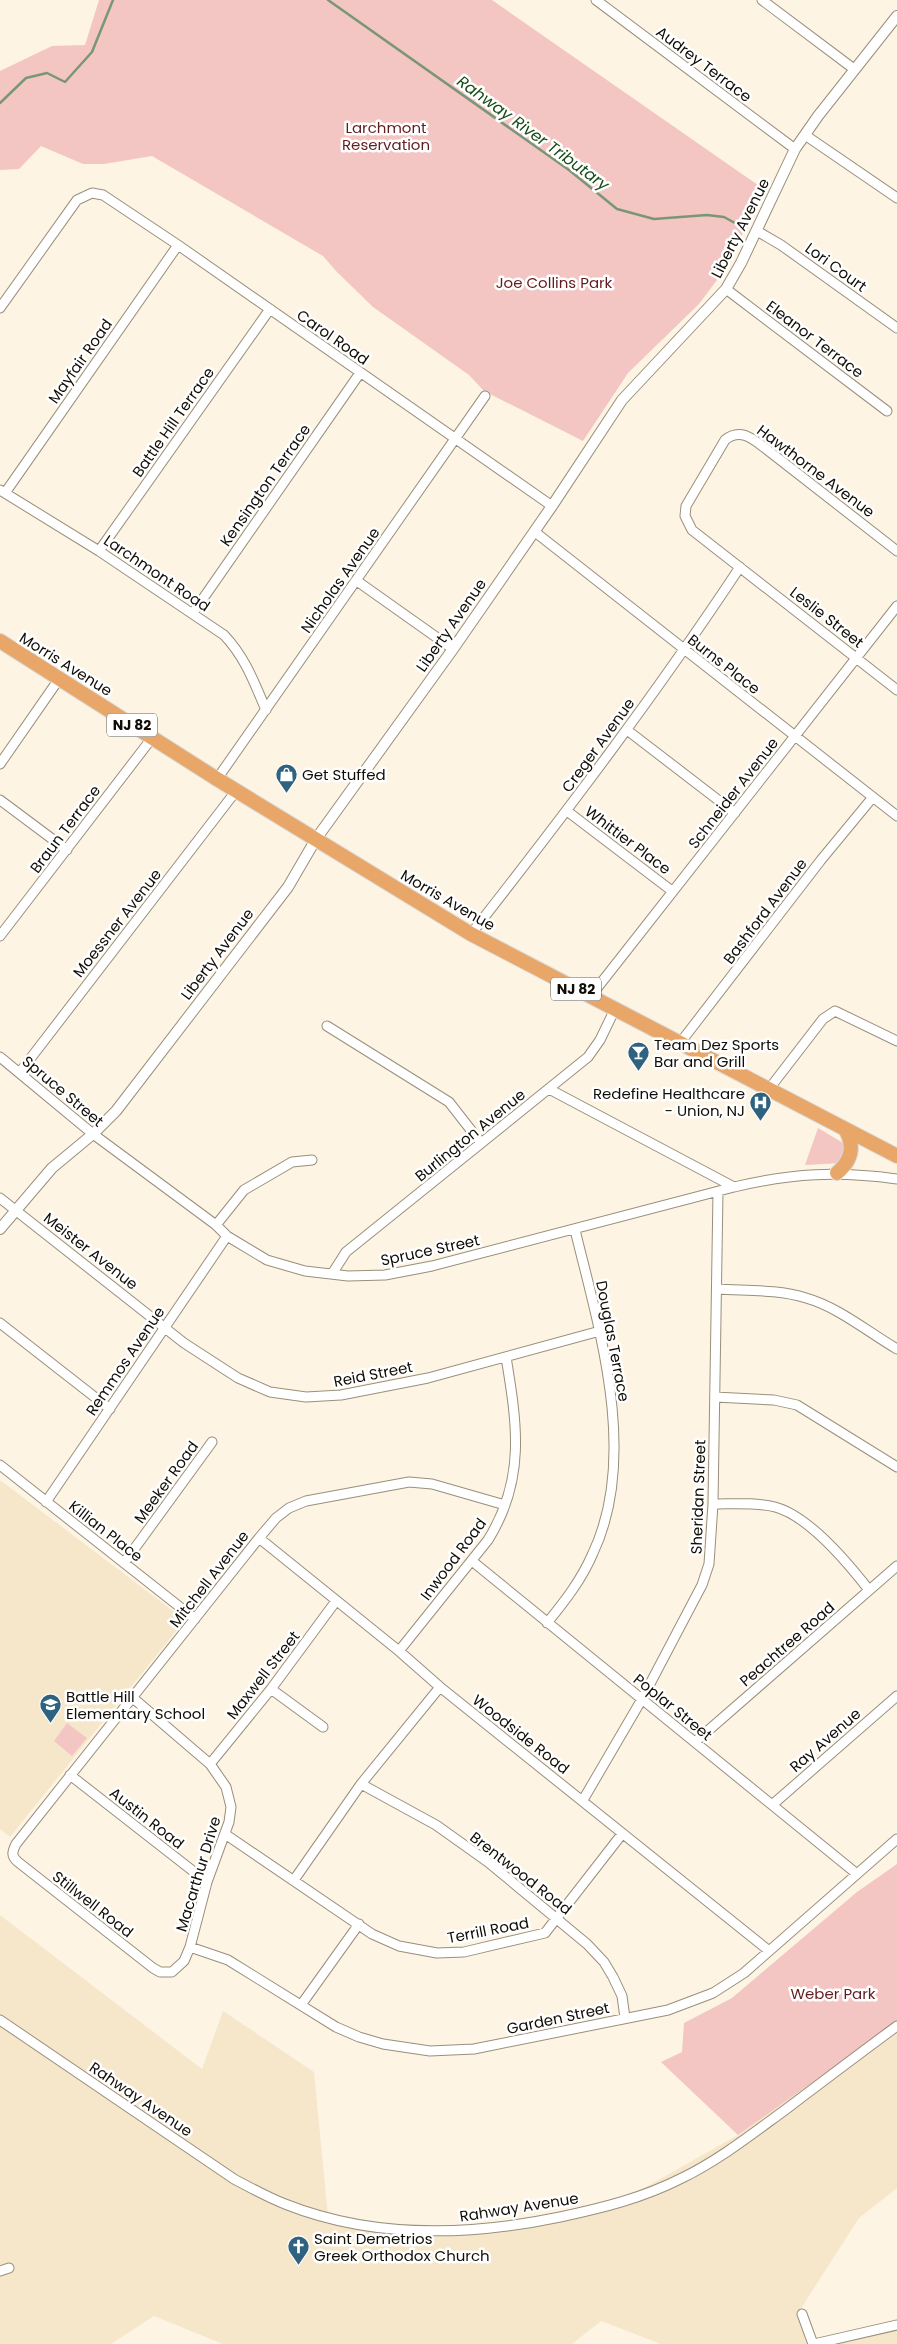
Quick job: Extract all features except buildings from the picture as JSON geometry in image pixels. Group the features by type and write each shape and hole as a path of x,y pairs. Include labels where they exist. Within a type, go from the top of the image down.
{"main road":[{"name":"Morris Avenue","path":"0,642 236,791 472,934 897,1156"},
{"path":"837,1172 849,1160 851,1150 851,1140 845,1129"}],"street":[{"name":"Audrey Terrace","path":"596,0 796,149"},
{"path":"762,0 854,69"},
{"name":"Liberty Avenue","path":"0,1229 52,1168 93,1134 116,1111 288,887 316,839 535,532 622,400 726,288 757,231 796,149 854,69 897,16"},
{"path":"805,135 897,198"},
{"name":"Carol Road","path":"0,308 77,200 84,195 97,193 110,198 178,244 552,506"},
{"name":"Lori Court","path":"757,231 781,244 897,328"},
{"name":"Mayfair Road","path":"2,492 178,244"},
{"name":"Eleanor Terrace","path":"726,288 886,411"},
{"name":"Battle Hill Terrace","path":"99,551 270,309"},
{"name":"Kensington Terrace","path":"193,613 360,373"},
{"name":"Nicholas Avenue","path":"217,779 485,396"},
{"name":"Hawthorne Avenue","path":"740,567 692,530 685,516 688,498 725,440 734,434 744,434 750,437 897,551"},
{"name":"Larchmont Road","path":"2,492 99,551 224,635 249,668 266,710"},
{"name":"Burns Place","path":"535,532 684,651 897,816"},
{"name":"Creger Avenue","path":"472,934 627,730 684,651 740,567"},
{"name":"Leslie Street","path":"740,567 897,690"},
{"path":"357,581 453,649"},
{"name":"Schneider Avenue","path":"590,996 897,606"},
{"path":"0,764 59,679"},
{"path":"627,730 734,813"},
{"name":"Braun Terrace","path":"0,936 3,926 67,850 152,738"},
{"name":"Moessner Avenue","path":"20,1072 236,791"},
{"name":"Bashford Avenue","path":"680,1043 821,860 873,797"},
{"path":"0,800 67,850"},
{"name":"Whittier Place","path":"567,811 672,892"},
{"name":"Burlington Avenue","path":"332,1274 346,1252 588,1057 600,1040 615,1009"},
{"path":"769,1089 823,1019 835,1011 897,1041"},
{"path":"327,1026 449,1102 481,1143"},
{"name":"Spruce Street","path":"0,1057 93,1134 216,1225 227,1236 267,1260 305,1271 332,1274 386,1275 432,1266 734,1187 783,1177 837,1172 897,1178"},
{"path":"549,1089 734,1187"},
{"path":"216,1225 244,1190 292,1162 312,1160"},
{"name":"Sheridan Street","path":"582,1800 642,1699 702,1585 709,1564 712,1544 713,1504 718,1192"},
{"name":"Meister Avenue","path":"0,1198 164,1326"},
{"name":"Douglas Terrace","path":"547,1623 582,1576 594,1552 606,1517 612,1475 614,1433 611,1390 600,1331 575,1230"},
{"name":"Remmos Avenue","path":"46,1502 227,1236"},
{"path":"717,1289 772,1292 807,1298 824,1305 897,1349"},
{"path":"0,1323 110,1409"},
{"name":"Reid Street","path":"164,1326 184,1344 238,1378 270,1392 306,1397 341,1395 428,1378 600,1331"},
{"name":"Inwood Road","path":"399,1651 472,1561 499,1522 513,1480 516,1436 506,1357"},
{"path":"715,1397 774,1400 797,1405 897,1467"},
{"name":"Meeker Road","path":"124,1563 212,1442"},
{"name":"Killian Place","path":"0,1465 195,1619"},
{"name":"Mitchell Avenue","path":"16,1844 259,1538 276,1518 289,1508 306,1501 409,1482 432,1484 505,1505"},
{"path":"713,1504 776,1507 801,1521 833,1548 869,1590"},
{"name":"Woodside Road","path":"259,1538 399,1651 440,1688 768,1950"},
{"name":"Poplar Street","path":"472,1561 857,1874"},
{"name":"Peachtree Road","path":"695,1742 897,1566"},
{"name":"Maxwell Street","path":"210,1764 271,1689 336,1601"},
{"path":"294,1880 361,1784 440,1688"},
{"path":"271,1689 323,1727"},
{"name":"Ray Avenue","path":"772,1805 897,1696"},
{"name":"Macarthur Drive","path":"133,1698 210,1764 219,1775 228,1794 231,1815 207,1882 190,1947 179,1967 172,1972"},
{"name":"Austin Road","path":"70,1775 207,1882"},
{"name":"Brentwood Road","path":"361,1784 436,1825 488,1862 587,1944 610,1971 622,1996 625,2018"},
{"name":"Terrill Road","path":"225,1834 372,1934 399,1946 422,1952 451,1953 545,1933 622,1834"},
{"name":"Garden Street","path":"190,1947 228,1960 336,2027 359,2037 383,2044 430,2051 483,2048 668,2010 714,1993 737,1978 897,1839"},
{"name":"Stillwell Road","path":"16,1844 12,1851 13,1858 152,1968 160,1972 172,1972"},
{"path":"301,2005 359,1924"},
{"name":"Rahway Avenue","path":"0,2020 234,2179 265,2195 286,2205 321,2216 368,2226 415,2232 494,2228 537,2221 629,2201 674,2182 732,2149 897,2026"},
{"path":"802,2314 813,2344 897,2325"}],"shaded area":[{"name":"Battle Hill Elementary School","path":"0,1480 185,1620 10,1837 0,1829"},
{"path":"0,1915 202,2069 223,2011 314,2072 328,2217 368,2226 450,2231 614,2205 738,2135 897,2017 897,2188 859,2218 800,2310 813,2339 897,2319 897,2344 661,2344 601,2321 572,2344 223,2344 154,2316 111,2344 0,2344"}],"green space":[{"name":"Larchmont Reservation","path":"99,0 492,0 765,190 723,272 699,304 628,373 583,441 484,391 469,375 373,307 323,256 152,156 104,164 83,164 41,146 19,169 0,170 0,71 52,46 85,45"},
{"path":"818,1128 845,1144 846,1148 842,1163 805,1165"},
{"path":"67,1723 87,1738 72,1756 54,1741"},
{"name":"Weber Park","path":"897,1864 897,2022 738,2135 661,2062 682,2052 684,2023 732,1998 857,1892"}],"waterway":[{"name":"Rahway River Tributary","path":"0,103 26,78 47,73 65,82 92,52 113,0"},
{"name":"Rahway River Tributary","path":"328,0 569,170 617,209 654,219 707,215 724,217 744,228"}],"place":[{"name":"Get Stuffed","path":"286,793"},
{"name":"Team Dez Sports Bar and Grill","path":"638,1072"},
{"name":"Redefine Healthcare - Union, NJ","path":"761,1121"},
{"name":"Battle Hill Elementary School","path":"50,1724"},
{"name":"Saint Demetrios Greek Orthodox Church","path":"298,2266"}],"park label":[{"name":"Joe Collins Park","path":"554,282"}]}
